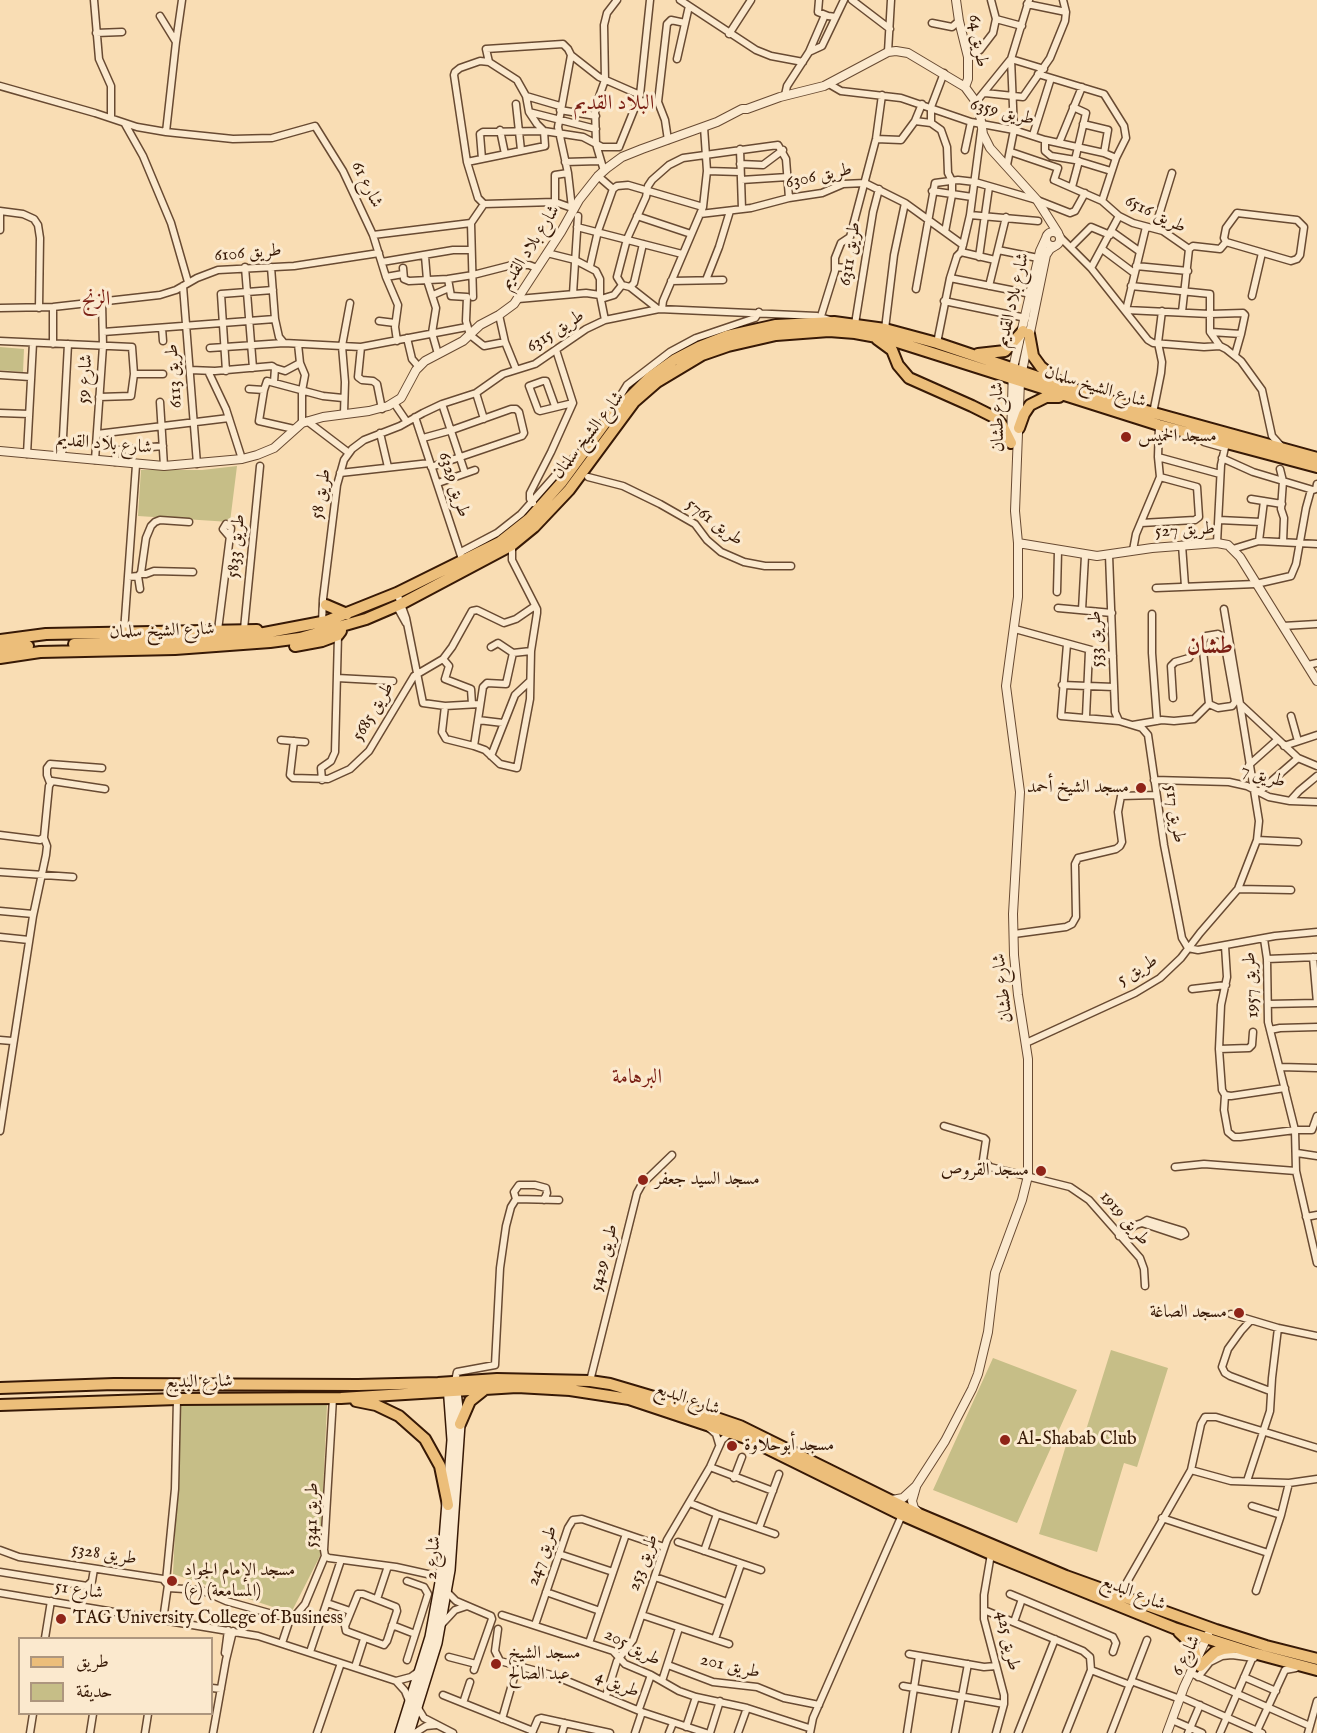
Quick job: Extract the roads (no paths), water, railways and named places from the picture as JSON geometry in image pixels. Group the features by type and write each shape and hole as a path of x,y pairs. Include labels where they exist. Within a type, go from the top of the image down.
{"main road":[{"name":"شارع الشيخ سلمان","path":"330,628 348,614 401,606 461,557 500,542 529,519 561,483 615,411 650,377 674,360 699,347 753,329 795,323 834,322 885,329 972,354 1071,398 1226,446 1317,467"},
{"name":"شارع الشيخ سلمان","path":"0,650 46,639 238,638 272,631 330,628 389,614 512,545 534,527 586,473 634,402 657,382 702,356 728,346 776,335 814,331 866,334 1064,386 1317,458"},
{"path":"972,354 1005,351 1026,332 1033,356 1041,368 1064,386"},
{"path":"866,334 888,346 898,365 909,378 996,418 1002,424 1011,443"},
{"path":"1019,428 1024,414 1037,400 1046,396 1071,398"},
{"path":"1300,463 1317,473"},
{"path":"325,599 348,614"},
{"path":"0,658 40,652 71,651 88,656 313,643 330,628"},
{"path":"0,640 46,639 124,632 244,629 272,631"},
{"name":"شارع البديع","path":"0,1404 177,1399 337,1398 497,1379 590,1381 626,1388 740,1426 925,1516 1119,1596 1237,1648 1314,1666"},
{"name":"شارع البديع","path":"0,1388 114,1384 358,1384 486,1389 546,1388 592,1392 645,1403 731,1432 902,1515 991,1554 1174,1628 1266,1647 1314,1666"},
{"name":"شارع 2","path":"400,1733 414,1706 441,1625 447,1592 460,1424 452,1386"},
{"name":"شارع 2","path":"410,1733 441,1577 452,1440 452,1386"},
{"path":"460,1424 470,1401 486,1389"},
{"path":"337,1398 388,1410 418,1431 437,1459 448,1505"},
{"path":"1174,1628 1193,1645 1198,1670"},
{"path":"1198,1670 1218,1651 1237,1648"}],"street":[{"path":"94,0 99,59 111,86 111,118"},
{"path":"0,86 125,124 166,132 182,0"},
{"path":"614,189 601,173 596,144 596,104 605,80 604,25 607,13 617,0"},
{"path":"622,157 619,147 639,98 650,0"},
{"path":"680,0 756,50 771,56 803,62"},
{"path":"729,34 751,0"},
{"path":"819,0 817,10 825,15 836,17"},
{"path":"809,52 822,46 844,0"},
{"path":"852,0 890,29"},
{"path":"888,52 891,0"},
{"name":"طريق 64","path":"956,0 968,57 968,79 965,87"},
{"path":"968,57 980,50 990,39 996,19 991,0"},
{"path":"976,102 1011,59 1028,2 1064,6 1062,31 1041,72 1023,98 985,93"},
{"path":"677,59 689,6"},
{"path":"785,95 787,86 809,52 825,15"},
{"path":"160,16 176,42"},
{"path":"996,19 1022,26"},
{"path":"668,140 665,120 658,102 667,24 671,20 685,23"},
{"path":"932,23 952,27 959,21"},
{"path":"96,33 122,32"},
{"path":"489,62 486,49 490,48 556,44 566,46 571,55 593,73 639,98 658,102"},
{"name":"شارع بلاد القديم","path":"0,452 62,456 116,462 137,467 242,459 274,448 305,422 382,409 394,403 405,392 419,367 450,349 518,299 601,173 622,157 717,122 724,122 747,109 785,95 829,84 888,52 908,53 965,87 976,102 983,134 990,148 1037,200 1058,240 1046,255 1017,375"},
{"path":"571,55 560,108 559,133 577,230 573,294"},
{"path":"1011,59 1051,78 1104,94 1124,126 1126,138 1111,171 1102,201"},
{"path":"1007,165 1014,130 1011,59"},
{"path":"467,162 544,147 544,131 529,112 526,96 514,76 489,62 480,61 455,72 467,162 479,201 484,204 555,202 574,211"},
{"path":"931,123 931,107 944,73"},
{"path":"1033,135 1051,78"},
{"name":"طريق 6359","path":"829,84 841,91 882,95 922,104 971,122 1014,130 1116,158"},
{"path":"1059,143 1082,87"},
{"path":"821,316 835,267 835,258 841,244 850,237 865,183 876,139 882,95"},
{"path":"526,96 560,108 596,116"},
{"path":"516,104 521,150"},
{"path":"876,139 899,141 915,121 922,104"},
{"path":"1072,187 1077,148 1086,113 1073,107"},
{"path":"529,112 596,129"},
{"path":"915,121 931,123 941,130 947,147 952,195 945,232"},
{"path":"965,150 971,122"},
{"name":"طريق 6113","path":"125,124 143,156 168,217 186,284 197,464"},
{"path":"1083,124 1109,131 1104,153"},
{"path":"937,343 944,301 957,256 962,249 970,215 982,125"},
{"name":"شارع 61","path":"166,132 233,139 272,138 315,126 343,171 373,235 386,277 398,305 395,323 397,341"},
{"path":"704,127 706,156 706,171 702,211 660,309 630,287 622,285 617,277 627,239 652,180 675,162 692,157 706,156 740,149 780,147"},
{"path":"482,159 480,133 500,130 559,133 583,137 602,147 619,147"},
{"path":"500,130 505,154"},
{"path":"1045,140 1045,151 1051,156 1077,160 1111,171"},
{"path":"706,171 763,165 780,147"},
{"path":"780,147 788,177 789,198"},
{"path":"740,149 742,209"},
{"path":"1011,152 1047,164 1051,156"},
{"path":"565,162 599,160"},
{"name":"طريق 6516","path":"1047,164 1058,169 1054,180 1102,201 1119,216 1163,231 1189,249 1182,312"},
{"path":"555,202 555,175 568,173"},
{"path":"1155,228 1172,173"},
{"path":"741,180 788,177"},
{"path":"915,290 934,183 975,182 989,187 1002,188 1070,213 1075,211 1085,193"},
{"name":"طريق 6306","path":"702,211 730,211 762,206 789,198 822,193 843,184 865,183 905,203 945,232 962,249"},
{"path":"590,266 598,231 614,189 624,184 702,211"},
{"path":"979,257 989,187"},
{"name":"طريق 6311","path":"855,324 873,212 879,189"},
{"path":"932,191 972,197"},
{"name":"شارع بلاد القديم","path":"1026,332 1026,318 1038,258 1047,236 1045,218 1037,200"},
{"path":"885,329 894,255 905,203"},
{"path":"473,297 471,222 484,204"},
{"path":"0,230 0,211 23,214 34,219 38,225 40,238 39,308"},
{"path":"706,280 730,211"},
{"path":"1237,213 1297,220 1302,224 1304,231 1300,255 1291,261 1226,242 1224,238 1226,228 1237,213"},
{"path":"970,215 1038,221"},
{"path":"637,216 691,234"},
{"path":"1091,268 1119,216"},
{"path":"989,285 1006,217"},
{"path":"373,235 471,222"},
{"name":"طريق 6516","path":"1071,247 1089,227 1093,227 1111,233 1139,251"},
{"path":"1126,310 1146,227"},
{"path":"561,232 598,231 682,254"},
{"path":"1058,240 1048,244 1047,236 1053,231 1058,240 1071,247 1126,310 1144,337 1156,343 1220,346"},
{"path":"1189,249 1193,246 1220,249 1226,242"},
{"path":"630,287 636,279 643,244"},
{"path":"962,249 979,257 995,260"},
{"path":"1102,249 1135,270 1188,271"},
{"path":"382,262 453,250 471,250"},
{"path":"998,250 1038,258"},
{"name":"طريق 6106","path":"0,308 53,307 160,295 218,270 294,266 379,253"},
{"path":"1252,296 1262,253"},
{"path":"547,254 590,266 599,276 600,297 605,320"},
{"path":"426,256 427,280 433,295 436,314 432,333 438,354"},
{"path":"386,277 403,271 407,280 448,279 473,275 512,264 537,268"},
{"path":"246,267 253,368"},
{"path":"271,267 279,338 284,343"},
{"path":"835,267 846,268"},
{"path":"950,278 1031,294"},
{"path":"448,279 453,297 467,297 467,327 470,335 484,346 505,342"},
{"path":"671,280 723,280"},
{"path":"518,299 591,292 600,297 614,295 622,285"},
{"path":"1131,286 1210,294 1211,332 1220,346 1234,355 1252,374 1262,390 1274,440 1285,450"},
{"path":"433,295 449,288"},
{"name":"طريق 6106","path":"222,323 222,294 273,290"},
{"name":"شارع 59","path":"95,460 103,346 102,301"},
{"path":"944,301 1026,318"},
{"path":"344,414 345,381 342,346 350,303"},
{"path":"53,307 53,344"},
{"name":"طريق 6315","path":"349,453 363,440 407,422 442,404 476,393 503,374 535,364 586,329 605,320 660,309 821,316 834,322"},
{"path":"1126,310 1244,314 1242,334 1234,355"},
{"path":"738,322 739,311"},
{"path":"1153,413 1162,362 1156,343 1162,311"},
{"path":"615,411 616,403 627,385 652,365 683,344 738,322 755,318 759,312"},
{"path":"499,315 505,342 516,369"},
{"path":"103,332 276,319"},
{"path":"379,321 395,323"},
{"path":"222,323 226,370"},
{"path":"210,348 284,343 361,347 467,327"},
{"path":"162,328 163,341"},
{"path":"1211,332 1242,334"},
{"path":"407,338 412,358 419,367"},
{"path":"0,341 132,347 134,374 131,396 99,397"},
{"path":"27,454 33,343"},
{"path":"62,456 68,344"},
{"path":"298,344 300,363 305,373 302,391 305,422"},
{"path":"361,347 358,376 362,380 373,381 377,384 382,409"},
{"path":"533,503 530,493 573,403 556,350"},
{"path":"190,370 208,371 272,366 287,370 300,363"},
{"path":"272,382 275,368"},
{"path":"208,371 229,418 242,459"},
{"path":"134,374 163,374"},
{"path":"0,375 30,377"},
{"name":"شارع طشان","path":"916,1486 958,1418 978,1374 988,1332 995,1274 1022,1200 1028,1176 1028,1059 1015,974 1014,934 1020,792 1006,686 1018,597 1018,543 1015,522 1019,428 1017,375"},
{"name":"شارع طشان","path":"1016,464 1011,443 1017,375"},
{"path":"555,406 546,381 529,386 538,410 543,411 573,403"},
{"path":"294,429 260,422 258,418 266,383 272,382 302,391 343,398"},
{"path":"249,389 264,390"},
{"path":"476,393 484,418"},
{"path":"160,402 164,466"},
{"path":"394,403 407,422"},
{"path":"442,404 465,473"},
{"path":"340,473 430,465 522,436 524,432 519,412 514,408 423,438"},
{"path":"0,413 28,414"},
{"name":"طريق 6329","path":"415,417 461,557"},
{"path":"97,434 229,418"},
{"name":"طريق 58","path":"305,422 349,453 340,473 335,496 325,599 330,628"},
{"path":"1133,550 1136,534 1160,477 1159,425"},
{"path":"1256,442 1263,439 1270,428"},
{"path":"380,434 388,467"},
{"path":"461,557 521,514 560,470 590,444"},
{"path":"116,462 118,450 163,446"},
{"path":"1218,543 1220,474 1226,446"},
{"path":"1158,457 1220,474"},
{"path":"1222,458 1253,472 1311,490 1316,489 1317,483"},
{"name":"طريق 5833","path":"244,629 260,466"},
{"path":"124,632 137,467"},
{"path":"1280,469 1283,481 1283,542"},
{"path":"438,483 475,470"},
{"name":"طريق 5761","path":"586,473 622,486 695,524 707,540 721,552 744,562 765,566 791,566"},
{"path":"1141,523 1199,517 1197,487 1160,477"},
{"path":"1156,588 1256,584 1288,577 1293,573 1311,490"},
{"path":"1251,499 1282,504"},
{"path":"1259,541 1264,501"},
{"path":"140,589 139,575 150,526 160,520 189,522"},
{"path":"1219,520 1260,522"},
{"path":"218,630 230,536"},
{"path":"1233,549 1259,541 1317,544"},
{"name":"طريق 527","path":"1018,543 1085,556 1182,545 1218,543 1228,545 1240,557 1317,681"},
{"path":"1240,557 1246,544"},
{"path":"445,706 444,736 449,740 485,750 500,764 517,768 530,699 531,651 537,613 512,560 512,545"},
{"path":"1182,545 1185,586"},
{"path":"1058,551 1058,592"},
{"name":"طريق 533","path":"1108,555 1114,712 1119,721"},
{"path":"1082,610 1085,556"},
{"path":"128,577 154,571 193,572"},
{"name":"طريق 58","path":"325,599 330,628"},
{"path":"401,606 423,703 445,706 480,704"},
{"path":"418,673 443,659 472,611 477,610 504,623 516,619 535,606"},
{"path":"1058,608 1112,613"},
{"name":"طريق 5","path":"1026,1043 1135,993 1171,969 1238,889 1257,840 1259,821 1257,791 1249,765 1224,609"},
{"path":"1152,614 1152,653 1158,721"},
{"path":"1282,626 1317,624"},
{"path":"294,741 291,777 322,780 321,768 331,761 334,755 337,678 330,628"},
{"path":"1015,629 1113,656"},
{"path":"1209,705 1203,637 1229,634"},
{"path":"1209,705 1218,708 1232,706 1235,702 1221,635"},
{"path":"491,647 498,643 513,652 531,651"},
{"path":"1067,644 1061,716 1119,721 1133,725 1194,719 1209,705"},
{"path":"1173,698 1171,666 1175,662 1189,658 1191,653 1203,649"},
{"path":"1086,717 1089,651"},
{"path":"474,746 485,683 504,686 507,683 513,652"},
{"path":"443,659 452,667 445,680 471,689 472,704"},
{"path":"1308,665 1317,663"},
{"name":"طريق 5685","path":"322,780 343,772 365,756 411,680 418,673"},
{"path":"337,678 393,681"},
{"path":"492,756 515,695 530,681"},
{"path":"1062,685 1114,687"},
{"path":"1240,704 1298,758 1317,766"},
{"path":"1291,716 1298,741"},
{"path":"478,720 503,723"},
{"name":"طريق 517","path":"1133,725 1142,728 1148,735 1164,845 1183,941 1190,945"},
{"path":"1284,746 1317,735"},
{"path":"281,740 306,742"},
{"path":"1249,765 1277,740"},
{"path":"1257,791 1298,758"},
{"path":"0,1131 33,914 47,848 44,838 50,783 47,776 48,767 53,764 102,768"},
{"name":"طريق 7","path":"1290,801 1317,776"},
{"name":"طريق 7","path":"1154,780 1229,782 1290,801 1317,802"},
{"path":"50,783 54,781 105,789"},
{"path":"1014,934 1066,927 1072,924 1076,916 1078,858 1120,846 1122,842 1118,812 1121,796 1156,795"},
{"path":"0,835 36,840 44,838"},
{"path":"1257,840 1298,842"},
{"path":"0,872 73,877"},
{"path":"1238,889 1291,890"},
{"path":"0,911 33,914"},
{"path":"1190,945 1198,950 1317,932"},
{"path":"0,938 29,940"},
{"name":"طريق 1957","path":"1264,939 1267,1020 1281,1067 1295,1130 1296,1171 1317,1263"},
{"path":"1225,946 1227,970 1221,1005 1219,1049 1222,1090 1225,1095 1223,1105 1226,1128 1234,1137 1312,1130 1317,1116"},
{"path":"1266,959 1315,957 1317,1003 1268,1004"},
{"path":"1192,989 1226,985"},
{"path":"1270,1030 1317,1027"},
{"path":"1219,1049 1249,1048 1252,1044 1253,1032"},
{"path":"0,1040 12,1041"},
{"path":"1281,1067 1317,1068"},
{"path":"1225,1095 1285,1088"},
{"name":"طريق 1919","path":"944,1126 984,1137 986,1140 983,1160 990,1167 1049,1180 1077,1191 1095,1206 1140,1258 1144,1269 1145,1286"},
{"path":"1297,1153 1317,1156"},
{"name":"طريق 5429","path":"590,1381 637,1193 642,1184 672,1155"},
{"path":"1175,1167 1204,1164 1296,1171"},
{"path":"452,1386 457,1372 495,1365 496,1315 501,1258 508,1213 516,1199 514,1192 519,1185 535,1185 546,1188 547,1193 544,1200"},
{"path":"516,1199 559,1200"},
{"path":"1306,1217 1317,1215"},
{"path":"1119,1236 1147,1220 1185,1234 1181,1236 1142,1223"},
{"path":"1231,1314 1278,1328 1317,1336"},
{"path":"1251,1320 1228,1349 1222,1367 1230,1376 1270,1391"},
{"path":"1247,1481 1270,1411 1270,1391 1278,1328"},
{"name":"طريق 5341","path":"310,1652 341,1560 329,1558 324,1552 337,1398"},
{"path":"163,1620 175,1489 177,1399"},
{"path":"1119,1596 1191,1470 1201,1424 1205,1417 1216,1417 1317,1448"},
{"path":"702,1424 716,1434 719,1444"},
{"name":"طريق 253","path":"606,1696 620,1657 631,1644 664,1547 710,1467 719,1444 731,1432"},
{"path":"734,1478 742,1457"},
{"path":"710,1467 773,1491"},
{"path":"1191,1470 1217,1478 1247,1481 1288,1483 1317,1479"},
{"path":"759,1528 779,1474"},
{"path":"1256,1591 1281,1515 1288,1483"},
{"path":"887,1499 903,1498 916,1486"},
{"path":"916,1486 913,1505 917,1512 925,1516"},
{"path":"690,1503 775,1534"},
{"path":"1252,1506 1281,1515"},
{"path":"704,1551 717,1514"},
{"path":"809,1731 902,1515"},
{"path":"1162,1518 1268,1553"},
{"name":"طريق 247","path":"535,1625 569,1524 577,1519 664,1547"},
{"path":"589,1643 626,1534"},
{"path":"678,1542 761,1570"},
{"name":"طريق 5328","path":"0,1550 19,1557 201,1590 226,1601 290,1618"},
{"path":"559,1554 613,1572"},
{"name":"طريق 425","path":"991,1554 984,1595 984,1610 1004,1695 1004,1704 996,1733"},
{"path":"282,1643 290,1618 294,1617 305,1604 325,1556"},
{"path":"341,1560 388,1566 441,1577"},
{"path":"715,1639 741,1564"},
{"path":"377,1599 388,1566"},
{"path":"0,1572 87,1586 91,1584 94,1569"},
{"path":"655,1577 726,1602"},
{"path":"406,1660 428,1592 424,1587 407,1581"},
{"path":"447,1592 456,1601 491,1616 492,1620 475,1667 449,1657"},
{"path":"546,1592 600,1611"},
{"name":"شارع 51","path":"0,1593 231,1630 282,1643 396,1681"},
{"path":"358,1594 377,1599 396,1607 397,1611 384,1645 364,1639 346,1631 345,1628 358,1594"},
{"path":"1010,1594 1113,1637 1116,1643 1113,1652"},
{"path":"1014,1622 1022,1599"},
{"path":"45,1637 51,1601"},
{"path":"327,1603 350,1611"},
{"path":"441,1625 455,1610 467,1606"},
{"path":"984,1610 1086,1653 1091,1659 1091,1670 1066,1733"},
{"name":"طريق 205","path":"502,1615 613,1651 625,1664 679,1691 747,1708 809,1731"},
{"path":"642,1615 729,1644"},
{"path":"392,1625 415,1634"},
{"path":"662,1682 680,1628"},
{"name":"طريق 4","path":"498,1629 496,1656 500,1660 517,1667 555,1676 672,1723 705,1733"},
{"path":"213,1733 226,1660 225,1651 231,1630"},
{"name":"شارع 6","path":"1167,1733 1181,1697 1198,1670 1211,1635"},
{"path":"355,1667 364,1639"},
{"path":"1018,1733 1055,1639"},
{"path":"1111,1733 1147,1640"},
{"path":"909,1654 987,1667 996,1666"},
{"path":"1264,1656 1252,1659 1232,1655 1222,1656 1198,1670 1236,1694 1309,1730 1317,1701"},
{"path":"907,1733 919,1656"},
{"path":"1220,1733 1252,1659"},
{"path":"317,1733 341,1663"},
{"path":"955,1733 968,1664"},
{"name":"طريق 201","path":"668,1665 713,1682 749,1685 784,1698 819,1705"},
{"path":"1091,1670 1181,1697 1259,1732 1285,1670 1314,1666"},
{"path":"422,1667 411,1677 396,1681 424,1718 453,1733"},
{"path":"502,1719 517,1667"},
{"name":"شارع 6","path":"1181,1697 1198,1670"},
{"path":"635,1733 651,1675"},
{"path":"1244,1677 1276,1691"},
{"path":"463,1703 470,1682"},
{"path":"903,1686 1004,1704"},
{"path":"213,1688 221,1689"},
{"path":"443,1695 532,1732 538,1719 544,1718 610,1733"},
{"path":"686,1727 696,1697"},
{"path":"705,1733 720,1701"},
{"path":"1190,1730 1200,1705"},
{"path":"738,1733 747,1708"},
{"path":"30,1733 33,1715"},
{"path":"90,1733 93,1715"},
{"path":"145,1733 148,1715"},
{"path":"1172,1720 1190,1730 1202,1733"},
{"path":"562,1733 565,1723"},
{"path":"669,1733 672,1723"},
{"path":"415,1733 426,1726 437,1725"}],"place":[{"name":"مسجد الخميس","path":"1126,437"},
{"name":"مسجد الشيخ أحمد","path":"1141,788"},
{"name":"مسجد القروص","path":"1041,1171"},
{"name":"مسجد السيد جعفر","path":"643,1180"},
{"name":"مسجد الصاغة","path":"1239,1313"},
{"name":"Al-Shabab Club","path":"1005,1440"},
{"name":"مسجد أبوحلاوة","path":"732,1446"},
{"name":"مسجد الإمام الجواد (ع) (المسامعة)","path":"172,1581"},
{"name":"TAG University College of Business","path":"61,1619"},
{"name":"مسجد الشيخ عبد الصالح","path":"496,1664"}],"district":[{"name":"البلاد القديم","path":"614,105"},
{"name":"الزنج","path":"96,301"},
{"name":"طشان","path":"1210,648"},
{"name":"البرهامة","path":"637,1079"}]}
